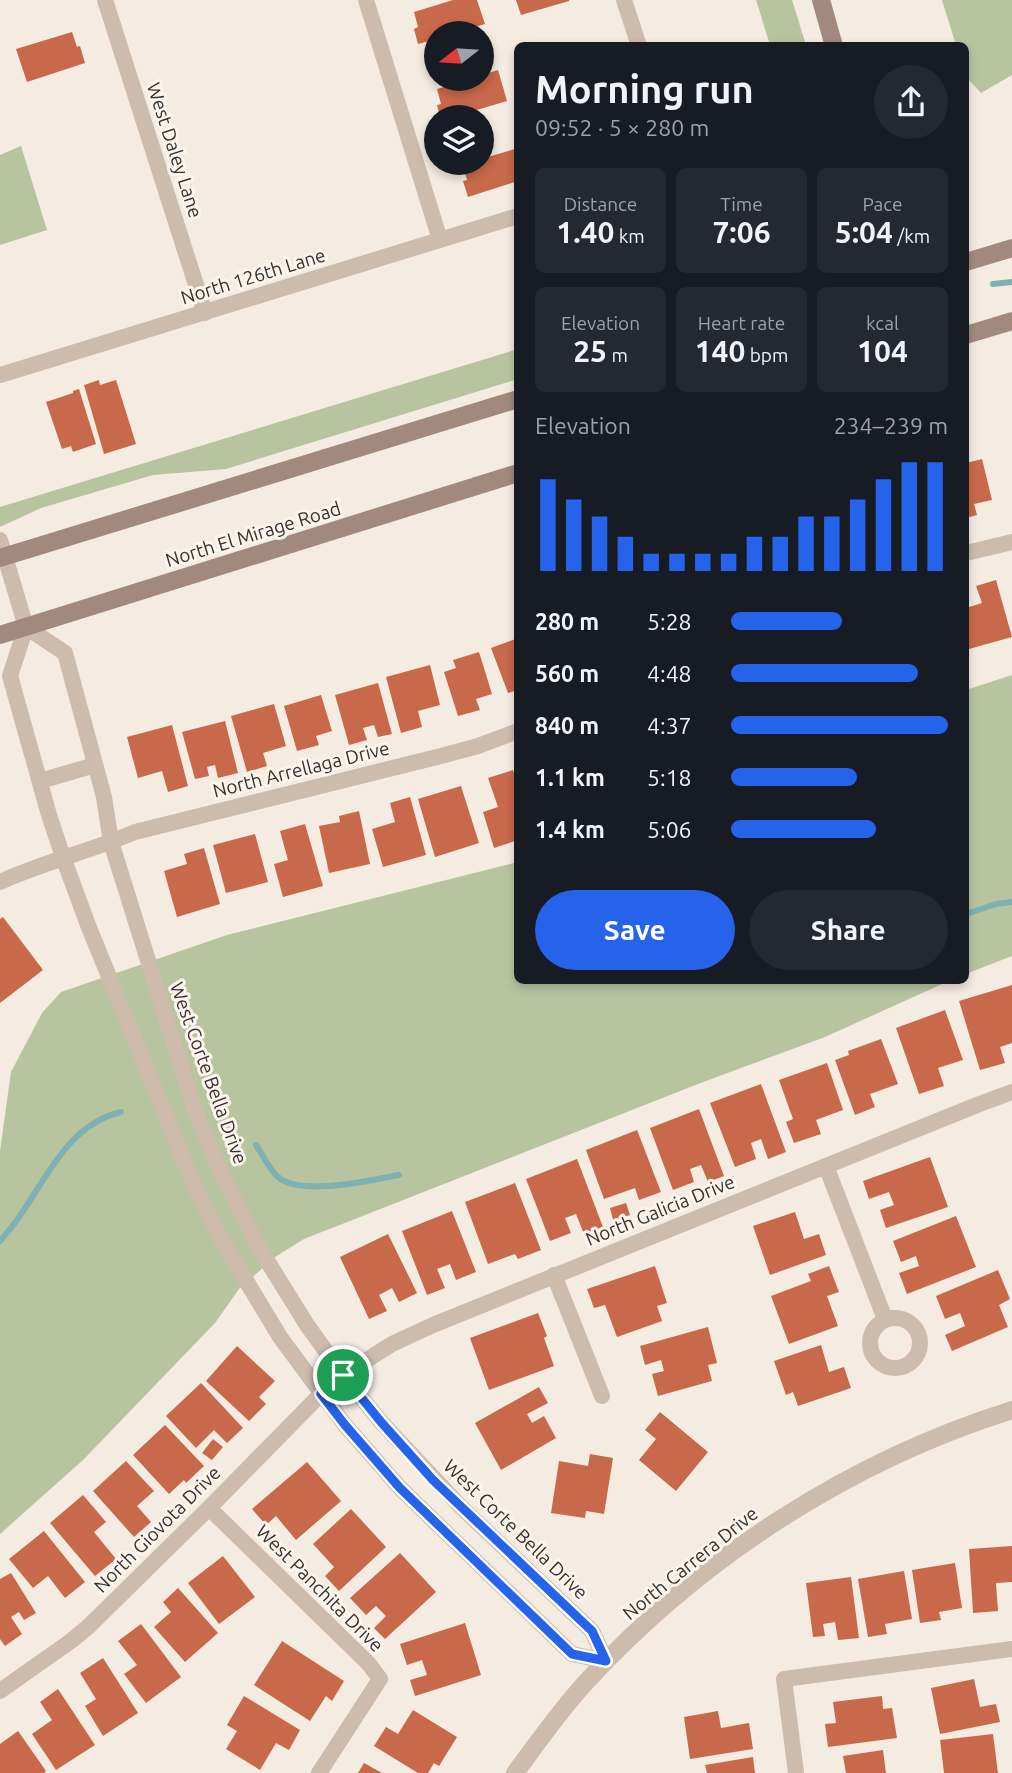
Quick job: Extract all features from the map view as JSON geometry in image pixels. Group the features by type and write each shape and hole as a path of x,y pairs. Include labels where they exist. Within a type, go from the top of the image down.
{"main road":[{"path":"821,0 833,42"},
{"path":"969,261 1012,248"},
{"path":"969,334 1012,321"},
{"path":"2,552 514,400"},
{"name":"North El Mirage Road","path":"0,635 514,474"}],"street":[{"name":"West Daley Lane","path":"104,0 205,313"},
{"path":"366,0 440,240"},
{"path":"624,0 638,42"},
{"name":"North 126th Lane","path":"0,376 514,217"},
{"path":"969,552 1012,542"},
{"path":"2,552 26,627"},
{"name":"West Corte Bella Drive","path":"606,1661 572,1654 400,1488 345,1425 332,1384 307,1325 258,1246 220,1170 194,1108 111,842 104,797 65,653 26,627 9,676 63,857 186,1165 215,1228 272,1326 332,1384 381,1422 433,1480 592,1631 606,1661"},
{"name":"North Arrellaga Drive","path":"0,883 135,832 441,756 514,732"},
{"path":"40,781 95,765"},
{"name":"North Galicia Drive","path":"332,1384 392,1344 412,1334 1012,1092"},
{"path":"826,1166 886,1319"},
{"path":"554,1275 602,1396"},
{"name":"North Giovota Drive","path":"0,1691 71,1642 89,1626 332,1384"},
{"name":"North Carrera Drive","path":"515,1773 606,1661 684,1589 738,1547 832,1487 876,1464 981,1420 1012,1410"},
{"name":"West Panchita Drive","path":"209,1508 369,1664 380,1679 320,1773"},
{"path":"796,1773 784,1679 1012,1649"}],"green space":[{"path":"756,0 792,0 805,42 769,42"},
{"path":"942,0 1012,0 1012,75 981,93 969,80 969,42 955,42"},
{"path":"21,146 47,230 0,245 0,155"},
{"path":"514,350 514,380 226,469 153,475 41,508 0,527 0,507"},
{"path":"1012,675 1012,956 969,973 969,689"},
{"path":"514,863 514,984 942,984 825,1037 304,1239 275,1257 239,1289 215,1323 83,1460 0,1534 0,1151 11,1072 42,1013 61,992 227,935"}],"building":[{"path":"453,0 477,0 484,21 424,21 424,42 418,44 414,29 418,27 414,12"},
{"path":"516,0 569,0 569,1 521,15"},
{"path":"72,32 85,63 27,82 16,49"},
{"path":"498,70 507,101 494,105 437,105 441,104 438,91 494,91 494,71"},
{"path":"514,149 514,182 468,197 463,181 467,180 466,175 494,175 494,155"},
{"path":"99,380 100,385 116,380 136,444 104,454 84,385"},
{"path":"79,389 96,444 73,452 71,446 62,449 46,402"},
{"path":"982,459 992,500 974,504 977,515 969,517 969,462"},
{"path":"996,580 1012,637 969,649 969,607 982,603 976,586"},
{"path":"514,639 514,691 508,693 491,648"},
{"path":"479,652 492,694 476,699 480,710 458,716 444,672 456,668 453,660"},
{"path":"430,665 440,705 418,711 422,727 401,733 386,677"},
{"path":"378,683 392,734 378,737 374,725 363,728 367,740 349,745 335,695"},
{"path":"321,695 332,731 316,736 319,745 297,751 284,706"},
{"path":"274,704 286,746 263,753 267,766 247,772 231,716"},
{"path":"225,721 238,773 218,778 215,765 207,767 209,776 195,779 182,732"},
{"path":"172,725 188,786 168,792 162,771 138,778 127,737"},
{"path":"513,770 514,773 514,841 494,848 483,812 498,807 488,778"},
{"path":"461,786 479,843 435,857 418,799"},
{"path":"410,797 426,855 383,867 372,829 395,822 390,803"},
{"path":"359,811 370,864 329,873 319,826 340,822 339,816"},
{"path":"305,824 323,886 283,897 274,864 288,860 280,831"},
{"path":"255,834 268,882 226,893 213,845"},
{"path":"204,848 220,904 177,917 164,871 187,864 184,854"},
{"path":"3,917 43,970 0,1003 0,919"},
{"path":"1012,985 1012,1043 1000,1047 1005,1063 980,1070 959,1001"},
{"path":"945,1010 963,1060 938,1068 944,1086 919,1094 896,1028"},
{"path":"881,1039 898,1084 870,1094 875,1107 855,1115 835,1060 849,1055 848,1051"},
{"path":"827,1063 843,1110 816,1120 821,1134 794,1143 786,1122 793,1119 779,1080"},
{"path":"761,1084 786,1152 768,1159 761,1139 751,1143 756,1159 735,1167 710,1103"},
{"path":"699,1109 724,1176 708,1182 701,1165 690,1169 694,1182 673,1190 650,1128"},
{"path":"637,1130 661,1192 639,1200 635,1188 604,1199 586,1150"},
{"path":"930,1157 948,1207 886,1228 880,1210 894,1205 889,1192 869,1199 863,1181"},
{"path":"577,1159 603,1227 584,1234 576,1214 565,1218 571,1233 550,1241 526,1179"},
{"path":"515,1183 541,1250 518,1259 515,1254 488,1264 465,1202"},
{"path":"626,1203 630,1215 613,1220 610,1208"},
{"path":"452,1211 476,1272 456,1280 450,1264 437,1269 445,1288 427,1295 402,1231"},
{"path":"795,1212 804,1239 819,1234 826,1255 770,1275 753,1226"},
{"path":"956,1216 976,1267 907,1294 899,1273 919,1266 916,1256 901,1262 893,1241"},
{"path":"388,1234 417,1293 399,1302 392,1288 379,1295 387,1311 369,1319 340,1257"},
{"path":"655,1266 667,1303 657,1306 662,1321 617,1337 605,1305 594,1308 587,1289"},
{"path":"829,1266 839,1292 827,1296 838,1326 789,1344 771,1296 811,1281 808,1274"},
{"path":"998,1270 1010,1299 999,1305 1008,1327 952,1351 945,1335 965,1326 960,1313 945,1319 936,1296"},
{"path":"538,1313 554,1366 489,1390 470,1338"},
{"path":"708,1327 717,1363 708,1365 712,1381 658,1396 652,1374 664,1371 661,1360 645,1365 640,1346"},
{"path":"821,1345 829,1372 844,1367 851,1388 798,1406 793,1392 786,1395 774,1361"},
{"path":"237,1346 275,1381 259,1397 266,1404 249,1421 206,1381"},
{"path":"201,1383 243,1428 227,1443 214,1430 196,1448 166,1416"},
{"path":"539,1387 548,1403 527,1414 532,1423 544,1416 556,1438 501,1470 475,1423"},
{"path":"660,1412 708,1452 676,1491 639,1460 656,1439 645,1430"},
{"path":"165,1425 204,1466 169,1494 133,1455"},
{"path":"213,1439 223,1447 212,1460 202,1453"},
{"path":"590,1454 613,1458 604,1514 586,1511 585,1518 551,1513 559,1461 588,1466"},
{"path":"126,1461 154,1491 137,1506 151,1522 134,1537 93,1491"},
{"path":"307,1462 341,1501 296,1540 276,1516 266,1525 252,1509"},
{"path":"83,1495 106,1522 94,1532 116,1559 95,1576 50,1523"},
{"path":"351,1509 386,1547 339,1591 325,1576 334,1567 313,1544"},
{"path":"44,1531 85,1582 65,1598 48,1576 33,1588 9,1559"},
{"path":"1012,1546 1012,1582 996,1583 998,1611 973,1613 969,1549"},
{"path":"400,1553 436,1592 385,1639 374,1628 386,1616 376,1606 366,1615 350,1598"},
{"path":"223,1556 255,1597 219,1624 188,1583"},
{"path":"955,1563 962,1608 939,1612 941,1620 920,1623 912,1570"},
{"path":"904,1571 912,1619 885,1624 887,1634 868,1637 858,1579"},
{"path":"11,1573 36,1613 24,1620 19,1612 11,1617 22,1634 5,1646 0,1639 0,1579"},
{"path":"851,1577 859,1638 838,1640 835,1622 823,1624 825,1636 813,1637 806,1583"},
{"path":"178,1588 218,1633 185,1662 154,1627 171,1612 163,1602"},
{"path":"465,1623 481,1675 415,1696 410,1680 427,1675 422,1660 407,1665 400,1644"},
{"path":"141,1624 181,1677 146,1703 124,1674 137,1665 118,1641"},
{"path":"282,1641 344,1681 332,1701 326,1696 310,1721 254,1685"},
{"path":"103,1658 138,1713 103,1736 85,1706 96,1699 80,1673"},
{"path":"974,1679 980,1707 996,1704 1000,1722 940,1734 931,1688"},
{"path":"58,1689 95,1745 56,1770 32,1734 52,1720 40,1702"},
{"path":"244,1696 300,1730 289,1750 276,1743 260,1770 226,1749 237,1731 227,1725"},
{"path":"882,1696 883,1709 892,1708 897,1738 828,1747 825,1724 836,1723 833,1702"},
{"path":"413,1710 457,1737 439,1766 434,1763 428,1773 418,1773 374,1746 386,1727 398,1734"},
{"path":"718,1711 721,1728 749,1723 753,1749 690,1759 684,1717"},
{"path":"18,1731 46,1771 44,1773 0,1773 0,1744"},
{"path":"993,1734 998,1773 944,1773 940,1740"},
{"path":"883,1750 886,1773 846,1773 843,1756"},
{"path":"753,1757 755,1773 707,1773 705,1765"},
{"path":"364,1763 382,1773 358,1773"}],"waterway":[{"path":"993,284 1012,282"},
{"path":"969,913 1012,902"},
{"path":"0,1241 72,1141 86,1128 121,1112"},
{"path":"256,1145 278,1177 303,1186 337,1185 399,1175"}],"route":[{"path":"343,1375 433,1480 592,1631 606,1661 572,1654 380,1467 321,1394 343,1375"}]}
